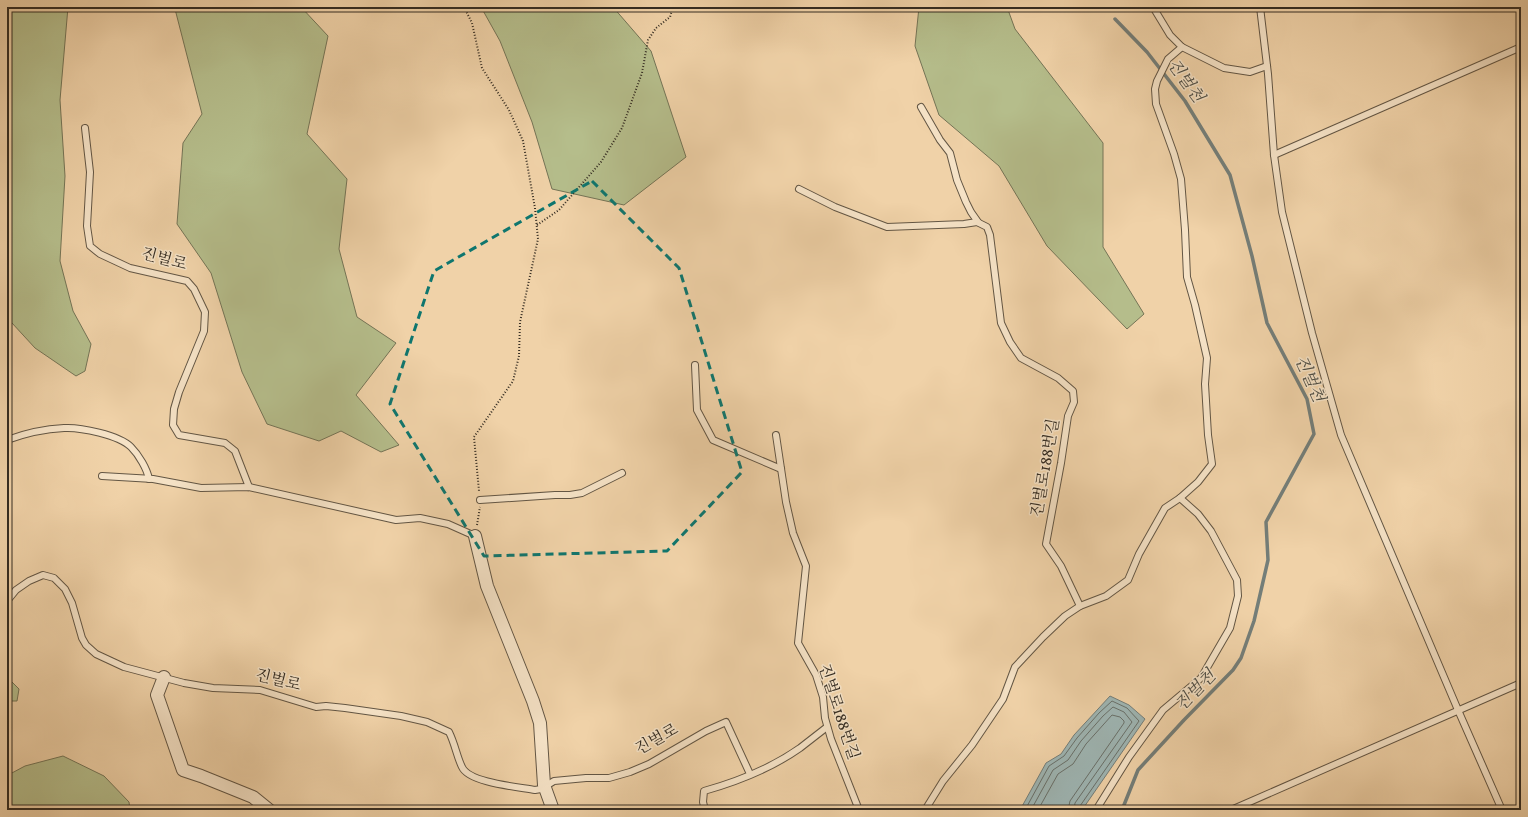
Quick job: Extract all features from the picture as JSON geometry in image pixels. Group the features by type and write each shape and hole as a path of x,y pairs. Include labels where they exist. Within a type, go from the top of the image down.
{"street":[{"path":"475,536 487,586 540,723 545,786 553,810"},
{"path":"164,677 158,696 183,770 253,797 269,810"}],"lane":[{"path":"1153,7 1170,35 1182,47 1224,68 1250,72 1267,66"},
{"path":"1260,7 1267,66 1274,155 1282,212 1312,333 1341,435 1502,810"},
{"path":"1274,155 1521,46"},
{"path":"925,810 943,781 972,745 1003,699 1015,667 1065,616 1080,606 1106,596 1128,580 1139,554 1165,508 1180,498 1198,482 1212,464 1208,435 1205,384 1206,358 1187,277 1186,230 1181,179 1174,154 1156,104 1155,89 1157,81 1168,59 1182,47"},
{"path":"921,107 940,140 950,153 966,202 978,222"},
{"name":"진벌로","path":"85,128 90,172 87,226 90,246 100,254 130,268 187,281 194,290 205,312 204,332 179,392 174,409 173,425 179,435 225,443 235,451 249,487"},
{"path":"799,189 835,207 887,227 978,222"},
{"name":"진벌로188번길","path":"978,222 987,227 990,235 1001,323 1010,342 1020,358 1058,378 1073,392 1074,402 1068,416 1046,544 1071,584 1080,606"},
{"path":"695,365 697,410 713,440 781,469"},
{"path":"7,440 28,432 65,428 86,430 105,435 120,440 131,447 148,473 149,479"},
{"name":"진벌로188번길","path":"776,435 786,502 793,533 806,566 798,643 816,675 823,697 827,727 859,810"},
{"path":"480,500 582,493 622,473"},
{"path":"102,476 149,479 201,488 249,487 396,520 420,518 448,524 475,536"},
{"path":"1096,810 1129,757 1163,710 1201,678 1230,628 1238,596 1237,580 1211,531 1198,514 1180,498"},
{"name":"진벌로","path":"7,601 16,590 29,581 43,575 54,578 65,589 72,603 82,638 86,645 96,654 124,667 184,683 214,688 260,690 316,707 326,706 363,710 427,722 449,732 462,768 469,775 497,783 535,790 554,781 586,778 609,778 630,772 649,764 706,731 726,722 750,774"},
{"path":"1231,810 1521,683"},
{"path":"705,810 703,802 704,791 728,784 775,762 799,749 827,727"}],"path":[{"path":"464,7 472,23 482,68 509,110 523,141 538,239 520,322 519,356 513,381 474,437 480,500 475,536"},
{"path":"537,225 559,210 601,162 622,128 642,73 648,40 656,28 670,17 673,7"}],"highlighted area":[{"path":"592,181 679,268 742,472 667,551 484,556 390,404 434,271"}],"green space":[{"path":"7,7 68,7 60,100 65,176 60,261 73,311 91,344 85,371 76,376 35,348 12,323 7,322"},
{"path":"173,7 301,7 328,36 307,134 347,179 339,249 357,317 396,343 356,395 399,445 381,452 341,431 319,441 267,424 242,372 211,273 177,224 183,143 202,114 175,9"},
{"path":"481,7 613,7 651,51 686,157 624,205 552,189 532,122 500,41"},
{"path":"919,7 1007,7 1015,29 1103,143 1103,247 1144,314 1127,329 1047,246 999,166 939,115 915,46"},
{"path":"7,677 19,689 17,701 7,701"},
{"path":"63,756 104,776 129,802 130,810 56,810 43,806 35,810 7,810 7,772 10,774 25,766"}],"water":[{"path":"1110,696 1129,705 1145,719 1082,810 1020,810 1046,763 1061,754 1074,735"}],"waterway":[{"name":"진벌천","path":"1115,19 1147,52 1185,101 1230,175 1252,256 1267,323 1307,399 1314,434 1266,522 1268,560 1254,621 1241,658 1233,670 1138,770 1122,810"}]}
